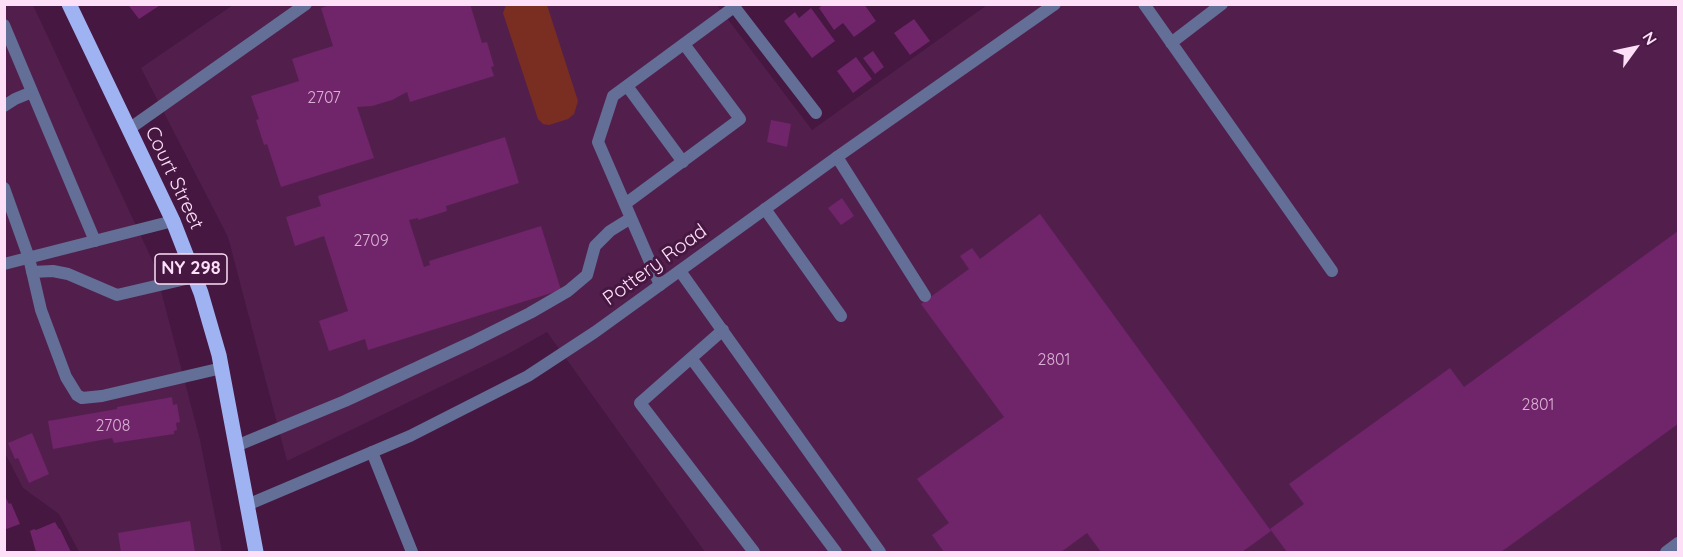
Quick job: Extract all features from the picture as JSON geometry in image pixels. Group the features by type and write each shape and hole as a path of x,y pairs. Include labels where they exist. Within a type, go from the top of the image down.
{"main road":[{"name":"Court Street","path":"69,4 173,221 194,277 222,368 256,552"}],"street":[{"path":"129,129 306,4"},
{"name":"Pottery Road","path":"248,505 410,436 528,376 595,332 1054,4"},
{"path":"1143,4 1332,271"},
{"path":"1171,43 1222,4"},
{"path":"660,285 598,142 613,96 735,5 816,112"},
{"path":"4,26 94,241"},
{"path":"625,204 740,119 684,44"},
{"path":"627,86 683,162"},
{"path":"4,106 32,92"},
{"path":"837,157 925,296"},
{"path":"4,188 29,258 41,310 72,390 82,398 102,396 222,368"},
{"path":"765,209 841,316"},
{"path":"236,446 345,401 530,313 568,291 587,275 595,246 610,231 631,218"},
{"path":"4,264 173,221"},
{"path":"680,270 880,552"},
{"path":"32,272 53,271 68,274 117,295 194,277"},
{"path":"723,330 640,403 754,552"},
{"path":"691,358 836,552"},
{"path":"372,453 412,552"},
{"path":"1666,552 1678,543"}],"shaded area":[{"path":"5,5 33,5 154,264 200,440 222,552 79,552 59,514 23,488 5,453"},
{"path":"233,5 717,5 812,130 987,5 1678,5 1678,552 705,552 547,332 506,355 287,461 228,237 141,68"},
{"path":"506,5 547,5 578,101 574,114 568,119 549,125 543,124 538,119 503,13"}],"building":[{"path":"130,4 162,4 139,19 129,6"},
{"path":"333,4 470,4 482,43 487,42 494,66 491,67 494,76 410,102 407,92 392,100 372,106 357,107 374,158 281,187 267,144 264,145 256,120 259,119 251,96 299,81 292,59 333,46 321,8"},
{"path":"824,4 864,4 876,21 854,37 843,23 834,30 819,8"},
{"path":"811,8 835,41 812,58 784,21 795,12 799,18"},
{"path":"914,19 930,41 910,55 894,33"},
{"path":"873,51 884,67 875,74 863,58"},
{"path":"856,57 872,79 853,93 837,71"},
{"path":"771,120 791,124 787,147 767,142"},
{"path":"505,137 519,183 446,206 447,211 418,220 418,218 409,220 424,267 430,265 429,261 541,226 561,290 368,350 365,339 329,351 319,321 348,311 324,236 295,246 286,217 321,206 318,196"},
{"path":"842,198 854,216 841,225 828,208"},
{"path":"1040,214 1271,531 1242,552 1101,552 1087,533 1061,552 944,552 932,535 949,523 917,479 1004,417 921,304 969,269 960,256 972,248 980,259"},
{"path":"1678,231 1678,424 1501,552 1287,552 1270,529 1304,504 1289,484 1450,368 1464,387"},
{"path":"172,397 173,405 177,404 180,422 176,423 177,430 174,434 114,443 112,438 53,449 48,421"},
{"path":"32,433 49,474 29,483 18,458 15,459 8,443"},
{"path":"4,494 9,504 11,503 20,524 4,530"},
{"path":"190,521 195,552 121,552 118,533"},
{"path":"55,522 71,552 36,552 30,531"}]}
